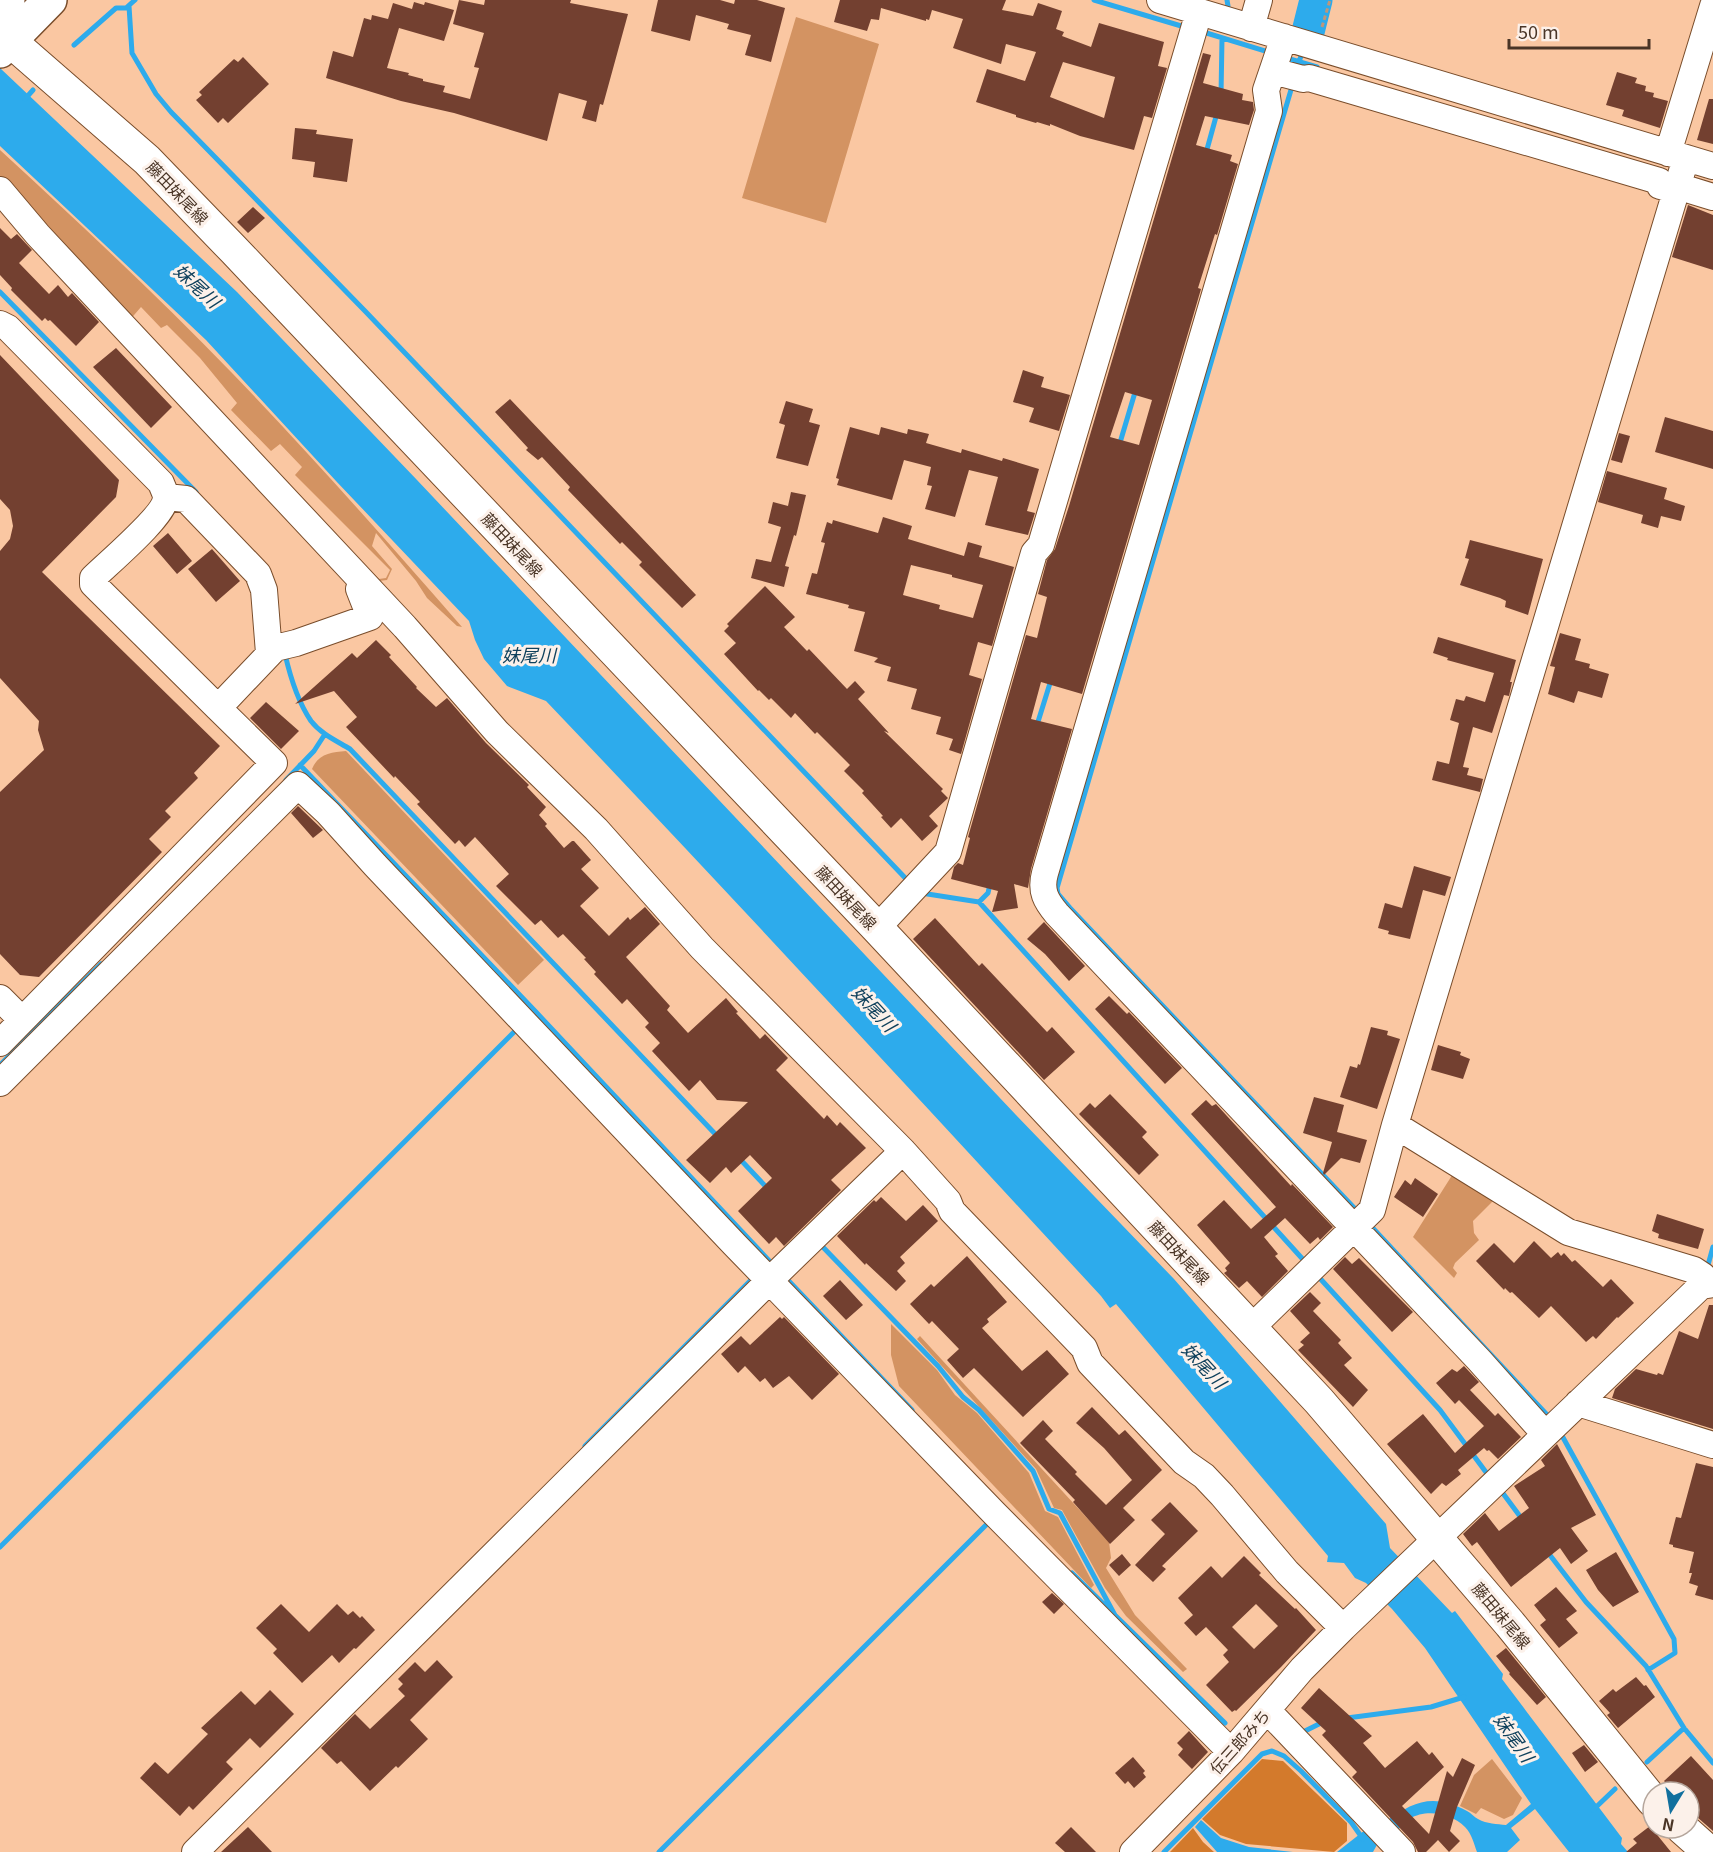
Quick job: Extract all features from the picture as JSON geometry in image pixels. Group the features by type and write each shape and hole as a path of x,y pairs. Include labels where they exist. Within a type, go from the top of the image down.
{"highway":[{"path":"0,8 8,0"},
{"path":"3,43 50,0"}],"main road":[{"name":"藤田妹尾線","path":"3,43 147,160 877,928 1319,1401 1427,1548 1510,1624 1641,1786"},
{"path":"1695,1840 1708,1852"}],"street":[{"path":"1160,0 1195,24 1251,27 1284,62 1309,78 1659,181 1660,186 1675,176 1713,166"},
{"path":"1251,27 1259,0"},
{"path":"1251,1328 1361,1222 1373,1206 1675,176 1713,6"},
{"path":"877,928 948,852 1034,553 1041,545 1195,24"},
{"path":"1713,197 1675,176 1317,48 1284,62 1266,90 1269,111 1042,884 1047,902 1057,914 1361,1222 1479,1360 1558,1422 1713,1445"},
{"path":"0,190 38,236 405,627 497,732 596,829 702,948 903,1151 948,1201 952,1211 1084,1348 1090,1363 1184,1462 1204,1476 1287,1572 1343,1628"},
{"path":"0,324 8,328 161,483 166,497 163,507 153,520 93,578 93,584 286,776 328,813 525,1021 771,1272 994,1513 1231,1752"},
{"path":"166,497 186,499 258,574 280,648"},
{"path":"362,581 359,589 370,617"},
{"path":"218,708 280,648 370,617 405,627"},
{"path":"0,1043 286,776"},
{"path":"0,1083 286,776"},
{"path":"0,998 22,1020"},
{"path":"1395,1125 1568,1232 1704,1279"},
{"path":"195,1852 771,1272 815,1238 903,1151"},
{"name":"伝三郎みち","path":"1133,1852 1231,1752 1302,1668 1701,1286 1704,1279"},
{"path":"1267,1710 1402,1852"}],"path":[{"path":"1317,48 1330,0"}],"shaded area":[{"path":"796,17 879,44 826,223 742,198"},
{"path":"0,150 89,232 205,345 292,436 462,627 457,626 427,598 416,581 376,533 372,546 392,569 387,580 379,581 367,569 366,572 379,587 377,589 285,488 29,220 0,177","holes":["141,307 161,328 167,325 200,358 237,403 231,410 271,451 280,444 302,467 295,475 390,570 386,578 379,579 128,322"]},
{"path":"346,751 544,960 518,985 312,769 321,757"},
{"path":"1456,1169 1500,1194 1473,1221 1474,1233 1479,1240 1455,1263 1453,1268 1457,1273 1454,1278 1413,1237"},
{"path":"891,1324 937,1370 955,1395 977,1413 1029,1473 1045,1511 1058,1517 1094,1585 1091,1588 899,1386 891,1355"},
{"path":"920,1336 1109,1542 1111,1558 1106,1568 1135,1615 1187,1669 1183,1672 1126,1616 1105,1588 1062,1510 1054,1508 1036,1469 917,1339"},
{"path":"1262,1759 1283,1761 1347,1823 1347,1841 1334,1852 1246,1844 1220,1835 1202,1819"},
{"path":"1492,1759 1522,1798 1513,1815 1504,1819 1481,1808 1476,1814 1460,1806 1474,1775"},
{"path":"1193,1828 1214,1852 1170,1852"}],"water":[{"name":"妹尾川","path":"0,68 237,292 1174,1279 1386,1524 1390,1548 1452,1613 1455,1611 1503,1674 1502,1679 1622,1838 1621,1844 1628,1852 1569,1852 1535,1809 1511,1828 1520,1840 1507,1852 1477,1852 1465,1827 1457,1820 1437,1814 1426,1814 1408,1820 1396,1836 1385,1822 1405,1809 1424,1802 1434,1801 1455,1805 1481,1821 1506,1825 1531,1804 1425,1648 1392,1609 1366,1583 1355,1578 1344,1563 1327,1562 1328,1556 1116,1304 1110,1308 825,997 546,701 507,686 484,659 469,621 206,340 0,146"},
{"path":"1201,1820 1221,1838 1249,1847 1293,1852 1217,1852 1195,1827"},
{"path":"1365,1830 1378,1843 1373,1852 1337,1852"}],"building":[{"path":"459,0 484,5 485,0 571,0 570,3 628,14 603,105 600,104 596,122 582,118 587,101 559,93 547,141 326,78 333,51 353,57 364,18 371,20 372,15 388,19 393,3 412,9 414,2 424,5 425,2 454,10 444,41 399,28 387,68 445,86 443,92 470,99 479,68 474,67 484,33 453,24"},
{"path":"658,0 720,0 734,4 735,0 757,0 785,8 771,62 745,55 751,35 727,29 729,24 696,15 690,41 651,31"},
{"path":"840,0 1006,0 1002,10 1033,16 1038,3 1062,11 1056,29 1064,32 1062,36 1091,47 1099,23 1164,42 1158,66 1167,68 1152,118 1144,116 1134,150 1080,136 1050,124 1050,126 1016,117 1016,115 976,102 987,69 1025,81 1036,52 1006,44 1001,64 953,48 963,19 932,10 929,20 926,19 926,21 881,8 879,20 871,19 867,31 834,22","holes":["1063,62 1115,77 1104,118 1050,97"]},
{"path":"1203,53 1211,55 1203,83 1243,94 1242,100 1253,102 1254,110 1249,125 1205,116 1196,145 1232,155 1230,161 1238,164 1217,235 1215,234 1198,288 1201,289 1082,694 1041,682 1031,719 1072,729 1031,869 1028,888 1014,884 1018,908 992,912 998,891 951,879 954,867 958,863 963,865 970,838 968,837 1026,635 1037,638 1047,597 1038,594 1047,560 1055,549","holes":["1125,392 1152,400 1139,445 1110,437"]},
{"path":"243,57 269,84 228,123 223,118 218,123 196,100 202,95 199,92 234,59 238,62"},
{"path":"1617,72 1637,78 1635,83 1646,86 1645,91 1654,93 1653,97 1668,101 1660,128 1622,116 1624,110 1606,105"},
{"path":"1709,99 1713,99 1713,144 1697,140"},
{"path":"295,128 317,130 316,134 353,139 347,182 313,177 315,162 292,159"},
{"path":"1688,205 1713,215 1713,270 1672,257"},
{"path":"253,207 265,218 248,233 237,222"},
{"path":"0,228 11,239 17,234 32,250 19,263 49,294 58,285 68,297 72,293 99,322 76,346 50,320 45,318 42,321 11,290 12,288 0,275"},
{"path":"116,348 172,407 151,428 93,367"},
{"path":"0,355 119,480 116,497 42,572 220,746 194,773 198,778 165,811 171,817 149,839 162,852 39,977 20,975 0,954 0,792 44,750 38,730 39,721 0,678 0,551 10,539 13,526 10,510 0,499"},
{"path":"1023,370 1044,377 1041,387 1070,395 1059,431 1029,422 1034,408 1013,402"},
{"path":"510,399 696,595 682,608 639,565 642,562 622,542 620,544 568,490 570,487 542,457 538,460 526,450 528,448 495,412"},
{"path":"786,401 813,409 809,422 820,425 808,466 776,458 785,425 779,423"},
{"path":"1665,417 1713,431 1713,469 1655,452"},
{"path":"850,427 879,435 881,427 907,434 908,429 929,434 926,443 961,453 962,449 1002,461 1003,458 1039,469 1027,511 1035,513 1028,535 985,525 998,477 969,470 955,517 925,509 932,486 927,485 931,467 904,460 892,500 837,485 839,479 836,478"},
{"path":"1619,433 1630,436 1622,463 1611,460"},
{"path":"1607,471 1667,488 1664,499 1685,506 1681,521 1661,516 1658,528 1641,523 1643,515 1598,502"},
{"path":"791,492 806,495 796,536 794,535 785,566 789,567 784,587 751,578 756,559 771,562 781,527 768,523 773,502 788,506"},
{"path":"883,517 912,526 908,539 964,556 968,542 982,546 979,557 1014,567 992,646 978,642 969,675 982,679 961,754 949,750 953,739 936,734 941,717 911,709 917,689 887,681 891,667 874,662 878,658 854,651 865,612 848,608 849,605 806,594 812,573 817,574 825,543 821,542 827,522 832,524 833,520 878,533","holes":["911,565 952,575 952,577 983,585 973,618 939,609 940,605 903,595"]},
{"path":"168,533 192,561 177,574 153,546"},
{"path":"1470,540 1543,559 1528,615 1505,607 1506,601 1500,598 1460,585 1469,559 1465,558"},
{"path":"212,549 240,581 216,602 188,569"},
{"path":"765,586 795,617 784,627 807,651 809,649 847,689 855,681 865,692 858,699 889,733 884,731 943,789 941,791 948,798 929,816 938,826 922,841 901,818 891,828 862,793 864,791 844,771 850,765 795,713 791,718 771,698 769,700 758,691 724,654 736,643 724,631 729,626 727,624"},
{"path":"1560,633 1581,639 1575,660 1590,664 1589,668 1609,674 1602,698 1578,691 1574,703 1548,694 1555,667 1550,666"},
{"path":"1438,637 1516,660 1509,696 1504,695 1492,733 1473,727 1463,767 1469,768 1467,775 1483,779 1480,792 1432,780 1437,761 1449,764 1459,723 1450,720 1456,699 1464,701 1466,696 1485,702 1494,673 1447,660 1448,658 1433,653"},
{"path":"376,640 391,655 389,657 416,688 436,707 447,698 486,743 529,785 527,787 546,807 539,815 547,824 545,826 564,848 574,841 591,860 581,869 599,888 580,906 609,936 628,917 630,920 645,907 660,924 626,957 670,1006 667,1010 688,1033 726,998 738,1012 736,1013 760,1039 765,1034 788,1058 776,1070 824,1119 827,1115 837,1126 840,1122 866,1148 831,1180 841,1190 784,1246 776,1237 769,1244 738,1211 772,1178 750,1155 731,1173 726,1167 710,1183 686,1160 748,1102 717,1100 700,1080 689,1091 652,1051 660,1043 645,1027 649,1023 627,999 622,1004 594,974 596,972 584,959 586,958 563,934 558,938 541,920 535,925 496,886 509,874 475,837 465,847 459,840 455,844 417,804 420,802 346,727 357,717 334,691 295,704 352,653 357,658"},
{"path":"266,702 299,731 281,749 250,718"},
{"path":"298,806 323,830 313,838 291,813"},
{"path":"1414,866 1451,877 1445,896 1423,890 1410,939 1388,934 1389,931 1378,928 1385,903 1402,908"},
{"path":"935,918 979,966 982,963 1047,1032 1052,1027 1075,1052 1044,1080 913,939"},
{"path":"1044,922 1085,966 1069,981 1045,954 1027,939"},
{"path":"1109,996 1127,1014 1129,1012 1182,1068 1165,1084 1095,1009"},
{"path":"1371,1027 1388,1031 1387,1035 1400,1039 1377,1109 1340,1097 1350,1066 1357,1068 1358,1064 1360,1065"},
{"path":"1438,1045 1461,1052 1460,1055 1470,1059 1463,1079 1431,1070"},
{"path":"1110,1094 1147,1132 1142,1137 1159,1155 1139,1175 1079,1114 1090,1103 1095,1108"},
{"path":"1314,1097 1344,1105 1337,1132 1367,1140 1360,1163 1341,1158 1324,1175 1332,1142 1303,1133"},
{"path":"1206,1100 1212,1106 1216,1104 1291,1186 1292,1184 1333,1227 1320,1240 1318,1237 1310,1244 1285,1218 1264,1237 1278,1254 1275,1256 1288,1271 1262,1297 1247,1281 1239,1288 1224,1273 1230,1263 1197,1225 1224,1200 1251,1229 1276,1207 1191,1114"},
{"path":"1415,1178 1438,1194 1423,1217 1394,1197 1405,1180 1411,1185"},
{"path":"881,1197 906,1221 923,1205 938,1221 900,1257 905,1263 897,1271 906,1281 896,1291 866,1263 865,1265 837,1236 874,1200 876,1202"},
{"path":"1657,1214 1704,1229 1698,1249 1658,1238 1659,1234 1652,1231"},
{"path":"1534,1241 1551,1258 1558,1252 1561,1256 1564,1253 1572,1262 1575,1260 1603,1287 1611,1279 1634,1303 1596,1339 1593,1336 1586,1342 1551,1306 1539,1318 1512,1292 1510,1293 1505,1288 1504,1290 1476,1261 1494,1243 1514,1263"},
{"path":"967,1256 1007,1302 987,1319 989,1322 982,1328 1022,1371 1047,1350 1069,1374 1023,1417 974,1368 963,1378 947,1360 959,1349 932,1321 929,1324 910,1304 931,1284 934,1287"},
{"path":"1345,1257 1352,1264 1359,1258 1413,1312 1392,1332 1333,1269"},
{"path":"840,1280 863,1305 846,1320 823,1296"},
{"path":"1310,1292 1321,1303 1313,1311 1341,1340 1338,1343 1352,1358 1344,1365 1368,1390 1353,1407 1298,1350 1304,1345 1300,1342 1310,1333 1290,1311"},
{"path":"1709,1305 1713,1305 1713,1429 1612,1398 1615,1389 1636,1369 1663,1375 1679,1331 1698,1339"},
{"path":"780,1317 782,1319 784,1317 839,1374 812,1400 789,1376 773,1388 765,1378 760,1382 745,1366 738,1373 721,1354 741,1336 750,1345"},
{"path":"1464,1366 1479,1382 1470,1390 1495,1416 1498,1413 1521,1437 1498,1459 1484,1448 1458,1470 1461,1474 1446,1486 1442,1483 1431,1494 1387,1444 1423,1414 1455,1453 1484,1426 1459,1400 1455,1404 1436,1383 1452,1369 1457,1372"},
{"path":"1092,1407 1119,1435 1125,1430 1162,1470 1123,1508 1135,1520 1110,1544 1073,1502 1075,1500 1020,1443 1043,1420 1053,1431 1045,1439 1106,1505 1132,1480 1104,1448 1076,1423"},
{"path":"1557,1444 1596,1515 1571,1528 1588,1551 1571,1564 1560,1548 1511,1587 1477,1542 1472,1546 1463,1534 1485,1513 1499,1531 1529,1508 1514,1486 1545,1466 1541,1460"},
{"path":"1696,1463 1713,1467 1713,1600 1695,1595 1698,1586 1689,1583 1694,1552 1669,1544 1676,1517 1681,1518"},
{"path":"1170,1502 1198,1531 1162,1566 1166,1569 1153,1582 1135,1565 1165,1534 1151,1520"},
{"path":"1616,1552 1639,1592 1613,1607 1598,1590 1586,1570"},
{"path":"1122,1554 1131,1565 1119,1576 1109,1565"},
{"path":"1244,1556 1261,1573 1259,1575 1296,1608 1316,1630 1236,1711 1232,1712 1206,1685 1229,1662 1223,1655 1228,1650 1206,1627 1196,1636 1184,1623 1193,1615 1178,1598 1211,1566 1222,1578","holes":["1256,1604 1278,1626 1254,1649 1232,1627"]},
{"path":"1556,1587 1577,1611 1566,1619 1578,1633 1559,1648 1540,1625 1546,1620 1534,1605"},
{"path":"1052,1593 1064,1604 1054,1614 1042,1602"},
{"path":"281,1604 309,1632 337,1604 348,1615 353,1611 360,1618 362,1616 375,1630 339,1663 332,1655 302,1683 273,1653 277,1649 256,1628"},
{"path":"1506,1648 1546,1697 1537,1705 1496,1656"},
{"path":"437,1660 453,1677 410,1720 428,1739 370,1791 341,1761 337,1764 321,1748 355,1714 370,1729 405,1696 398,1689 403,1684 398,1679 415,1662 425,1672"},
{"path":"1636,1677 1655,1697 1618,1728 1607,1715 1610,1713 1599,1701 1613,1689 1616,1692"},
{"path":"1319,1688 1372,1736 1363,1743 1385,1768 1417,1741 1429,1755 1432,1752 1444,1767 1402,1806 1429,1834 1447,1771 1453,1777 1462,1758 1475,1765 1457,1807 1450,1831 1460,1841 1449,1852 1438,1840 1426,1852 1418,1852 1413,1842 1352,1777 1357,1772 1322,1735 1326,1731 1301,1708"},
{"path":"270,1690 294,1714 260,1748 250,1738 226,1762 233,1769 193,1810 189,1806 180,1816 140,1778 155,1762 168,1774 208,1734 201,1728 241,1691 255,1705"},
{"path":"1189,1731 1208,1752 1192,1769 1178,1755 1183,1749 1177,1743"},
{"path":"1584,1745 1598,1762 1585,1772 1572,1753"},
{"path":"1691,1756 1713,1780 1713,1831 1701,1820 1701,1780 1665,1780"},
{"path":"1133,1757 1145,1771 1143,1773 1146,1777 1134,1788 1128,1781 1125,1784 1115,1773"},
{"path":"248,1827 272,1852 221,1852"},
{"path":"1071,1827 1096,1852 1065,1852 1055,1843"},
{"path":"1641,1833 1641,1840 1661,1840 1671,1852 1626,1852 1637,1843 1633,1839"}],"waterway":[{"path":"74,45 116,8 126,8 135,0"},
{"path":"1094,0 1188,28"},
{"path":"1227,0 1228,6"},
{"path":"1307,36 1316,0"},
{"path":"129,6 132,53 156,94 171,112 365,311 910,883"},
{"path":"1200,31 1272,53"},
{"path":"1221,95 1222,38"},
{"path":"1296,71 1302,53"},
{"path":"1283,57 1317,67"},
{"path":"1293,83 1057,888 1058,894 1070,908 1359,1213"},
{"path":"25,99 33,90"},
{"path":"1206,153 1217,113"},
{"path":"0,292 196,492"},
{"path":"1119,446 1136,389"},
{"path":"285,654 298,697 315,726 350,749 719,1138"},
{"path":"1037,725 1051,680"},
{"path":"286,780 314,751 325,734"},
{"path":"300,765 775,1267"},
{"path":"979,902 988,893 990,884"},
{"path":"921,893 979,902 1308,1265"},
{"path":"0,1065 101,964"},
{"path":"0,1547 518,1028"},
{"path":"738,1157 769,1190"},
{"path":"1369,1224 1551,1419"},
{"path":"818,1242 938,1366 963,1397 979,1410 1033,1471 1049,1509 1060,1513 1117,1619"},
{"path":"1704,1269 1708,1265 1713,1247"},
{"path":"1316,1274 1440,1410 1491,1479"},
{"path":"585,1446 755,1276"},
{"path":"784,1276 912,1410"},
{"path":"1560,1432 1674,1639 1675,1653 1648,1670"},
{"path":"1499,1488 1522,1519"},
{"path":"659,1852 988,1523"},
{"path":"1546,1550 1586,1602 1646,1666 1684,1728 1713,1763"},
{"path":"1072,1573 1225,1723"},
{"path":"1347,1718 1431,1707 1464,1697"},
{"path":"1303,1732 1323,1722"},
{"path":"1647,1762 1684,1728"},
{"path":"1164,1852 1262,1754 1272,1751 1284,1756 1301,1771 1351,1822 1363,1839"},
{"path":"1593,1810 1615,1789"}]}
